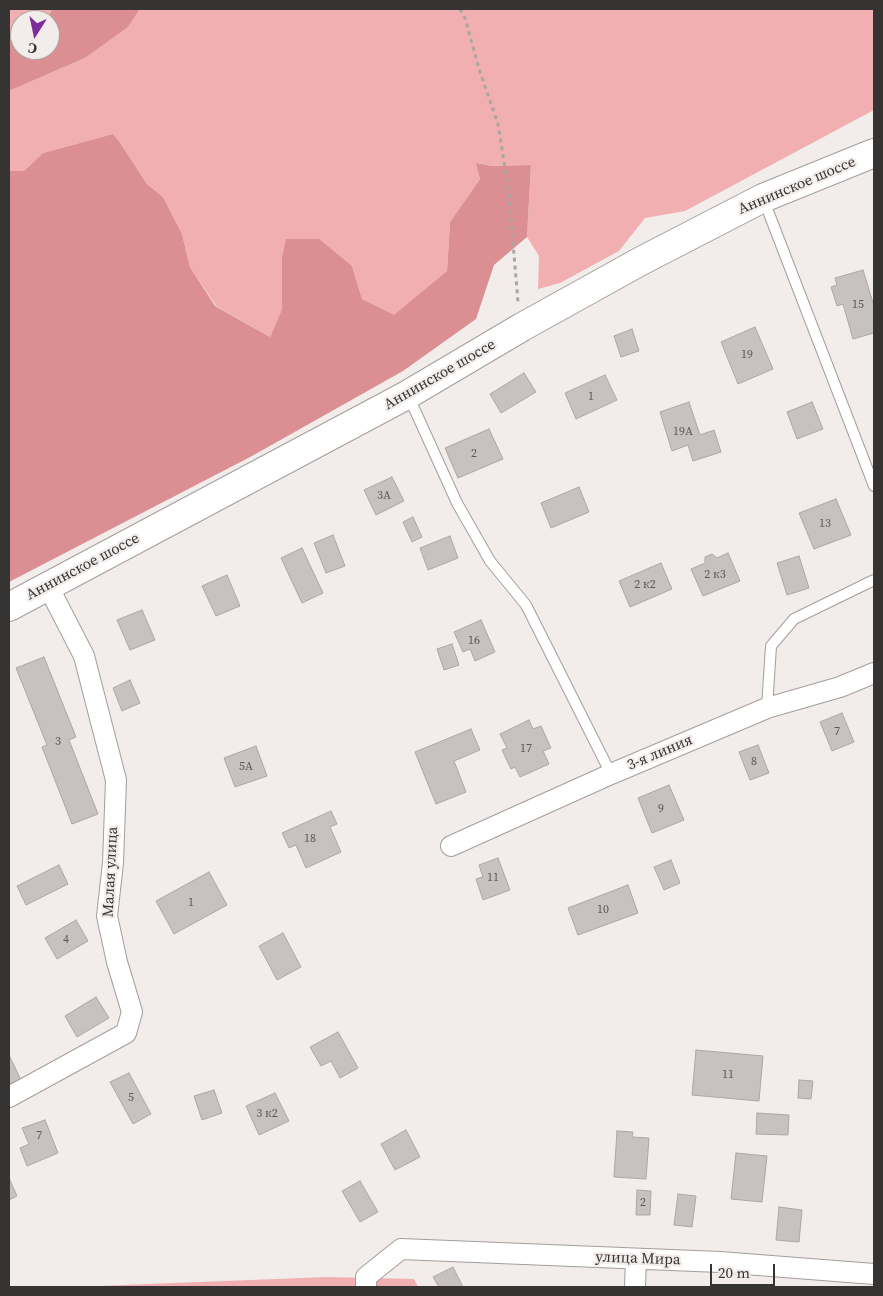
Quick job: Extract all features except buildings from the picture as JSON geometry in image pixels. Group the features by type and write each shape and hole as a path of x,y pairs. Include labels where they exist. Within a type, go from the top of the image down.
{"main road":[{"name":"Аннинское шоссе","path":"9,607 408,395 522,327 641,261 763,198 874,153"}],"street":[{"name":"Малая улица","path":"9,1097 126,1033 132,1012 117,962 107,916 113,863 116,780 84,656 48,586"},
{"name":"3-я линия","path":"451,846 611,774 767,708 840,687 874,673"},
{"name":"улица Мира","path":"366,1287 366,1277 400,1249 720,1262 874,1274"},
{"path":"635,1287 636,1259"}],"lane":[{"path":"763,198 874,486"},
{"path":"408,395 457,503 490,561 526,605 611,774"},
{"path":"767,708 771,646 794,619 874,580"}],"path":[{"path":"460,9 465,18 479,69 498,124 509,194 517,297 522,327"}],"shaded area":[{"path":"9,9 52,9 10,10 9,40"},
{"path":"52,9 139,10 127,28 85,58 9,91 9,40 10,60 60,60 60,10"},
{"path":"138,9 874,9 874,110 685,211 645,218 619,251 560,283 538,289 539,256 527,237 531,165 493,166 477,163 480,179 450,222 447,271 394,316 362,299 352,266 282,258 282,309 270,337 216,306 190,267 182,234 163,197 147,184 113,134 43,153 24,171 9,171 9,91 85,58 127,28"},
{"path":"113,134 147,184 163,197 182,234 190,267 215,306 270,337 282,309 282,258 286,239 319,239 352,266 362,299 394,315 447,271 450,222 480,179 476,163 493,166 531,165 527,237 494,265 476,319 403,371 252,456 9,582 9,171 24,171 43,153"},
{"path":"327,1277 414,1279 418,1287 72,1287"}]}
